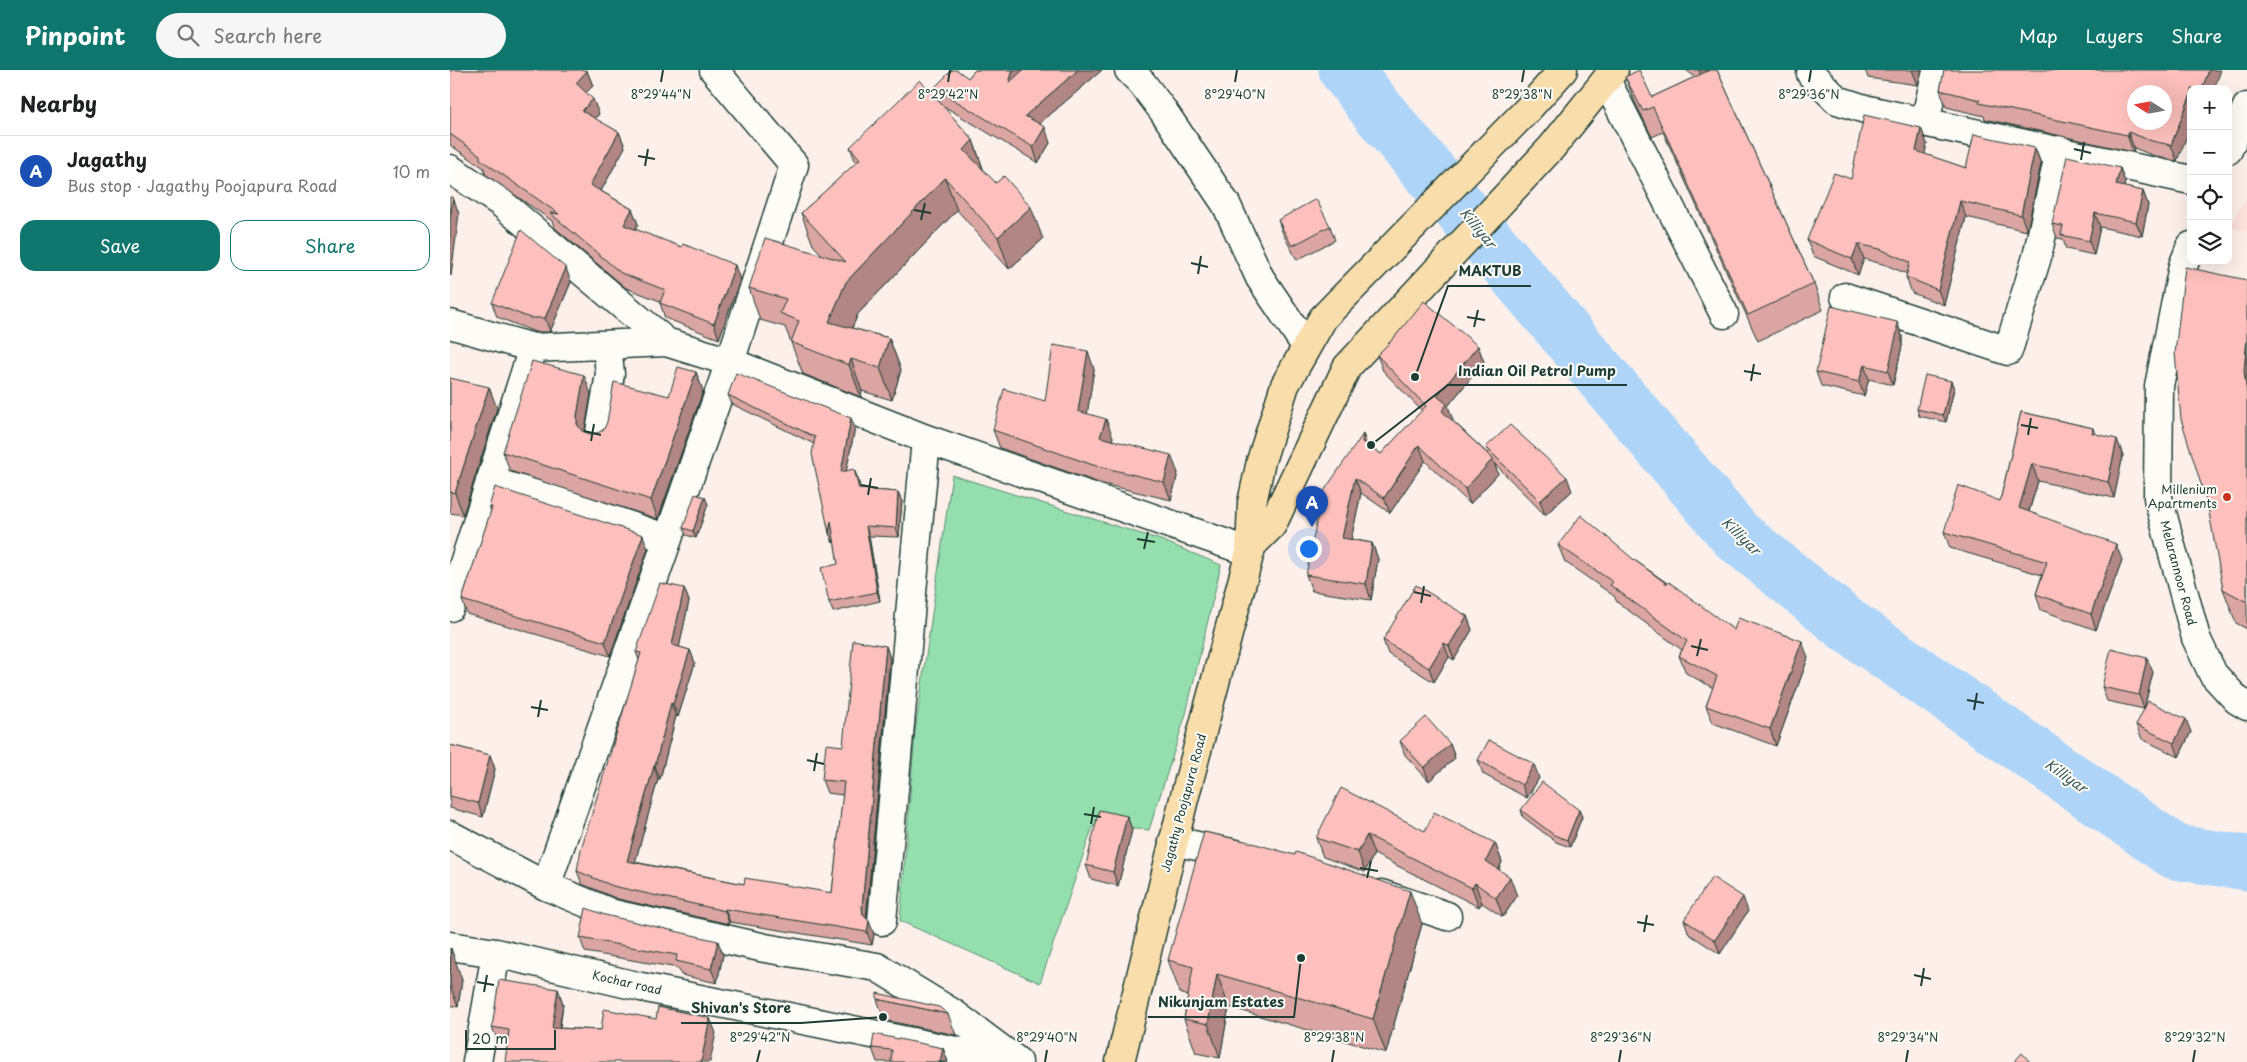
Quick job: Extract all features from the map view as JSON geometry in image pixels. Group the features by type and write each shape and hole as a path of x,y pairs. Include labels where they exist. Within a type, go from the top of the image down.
{"main road":[{"name":"Jagathy Poojapura Road","path":"1120,1062 1174,841 1251,548 1252,503 1261,461 1285,385 1323,318 1527,110 1562,70"},
{"path":"1251,548 1272,525 1347,367 1552,147 1610,75"}],"street":[{"path":"546,886 730,362 794,165 714,70"},
{"path":"1129,70 1142,82 1164,112 1226,204 1260,278 1306,346"},
{"path":"1925,121 1936,70"},
{"path":"1812,74 1837,100 1868,110 2060,150 2187,179"},
{"path":"1610,75 1724,314"},
{"path":"2232,141 2247,107"},
{"path":"1845,297 2008,351 2037,257 2060,150"},
{"path":"450,169 500,202 666,342"},
{"name":"Melarannoor Road","path":"2187,256 2183,266 2159,386 2158,498 2196,638 2213,674 2237,700 2247,706"},
{"path":"450,324 532,348 666,342 730,362 926,439 1251,548"},
{"path":"599,438 610,374 606,345"},
{"path":"450,607 532,348"},
{"path":"882,921 926,439"},
{"path":"490,481 560,502 668,539"},
{"path":"450,835 546,886 613,914 765,948 877,967 954,1014 1018,1062"},
{"path":"1174,841 1258,859"},
{"path":"1362,887 1447,916"},
{"name":"Kochar road","path":"450,946 496,953 641,987 1010,1062"},
{"path":"477,1062 496,953"}],"shaded area":[{"path":"2247,195 2247,231 2232,228 2232,222"}],"green space":[{"path":"952,475 1161,540 1221,565 1186,714 1149,830 1093,826 1040,983 900,921 915,732"}],"building":[{"path":"450,70 586,70 576,83 593,99 582,111 619,132 590,185 632,209 624,225 682,247 683,244 735,265 714,324 660,303 665,290 621,273 550,213 559,214 480,159 480,155 450,134"},
{"path":"952,70 957,70 968,78 975,70 1013,70 1009,83 1023,70 1078,70 1025,116 1045,127 1033,147 934,88"},
{"path":"1639,70 1652,97 1710,70 1717,70 1814,284 1748,315 1653,107 1643,111 1625,77"},
{"path":"1944,70 2209,70 2203,85 2187,85 2187,104 2171,145 2152,141 2128,132 2127,135 1979,103 1980,100 1940,90"},
{"path":"920,80 973,140 964,150 996,183 1004,176 1031,207 998,237 945,178 846,282 829,322 889,338 880,368 851,359 849,365 791,342 799,321 780,313 786,299 749,288 765,238 846,262 801,213 860,159 850,147"},
{"path":"1864,115 1921,128 1916,151 1966,168 1974,134 2035,148 2021,215 1960,201 1938,290 1906,277 1910,262 1880,249 1858,244 1852,259 1807,240 1834,173 1851,179"},
{"path":"2067,156 2120,168 2116,185 2143,191 2136,222 2095,213 2089,241 2061,235 2063,226 2052,224"},
{"path":"450,197 453,197 450,217"},
{"path":"1316,199 1330,226 1292,246 1278,220"},
{"path":"521,230 566,268 545,318 530,318 492,303"},
{"name":"Millenium Apartments","path":"2185,267 2247,280 2247,338 2244,371 2247,394 2247,602 2223,589 2208,507 2181,419 2175,353"},
{"path":"1424,301 1478,346 1437,396 1447,404 1442,411 1493,459 1465,489 1419,445 1384,498 1355,478 1342,538 1372,543 1366,584 1306,575 1322,494 1363,434 1362,442 1381,454 1426,406 1377,355 1393,339"},
{"path":"1831,306 1897,322 1897,332 1888,371 1864,365 1859,382 1816,372"},
{"path":"1053,345 1088,351 1078,411 1106,419 1100,437 1171,455 1164,482 1093,465 993,430 1004,389 1045,401"},
{"path":"532,361 584,375 577,424 582,431 590,434 598,433 604,429 614,382 669,396 678,367 696,372 651,500 503,452"},
{"path":"736,373 851,418 841,472 854,469 859,489 898,492 896,528 866,526 877,592 829,602 821,568 838,564 831,521 829,533 812,454 815,437 728,395"},
{"path":"1925,375 1951,381 1943,415 1917,409"},
{"path":"450,378 489,387 455,493 450,492"},
{"path":"2021,412 2093,428 2092,433 2117,439 2108,482 2032,464 2019,508 2116,544 2091,614 2036,594 2047,562 1944,532 1958,485 2000,501"},
{"path":"1510,425 1567,477 1540,501 1486,447"},
{"path":"495,487 643,535 605,642 462,600 492,507 489,507"},
{"path":"695,494 705,497 693,531 683,528"},
{"path":"1581,515 1633,559 1667,584 1669,582 1734,630 1738,618 1802,641 1770,729 1706,706 1717,676 1679,656 1687,641 1610,585 1613,582 1558,545"},
{"path":"660,583 684,588 672,645 690,650 673,704 671,703 627,861 744,884 745,878 832,893 844,782 822,780 826,744 843,746 853,640 886,646 862,907 863,915 869,921 867,932 725,909 725,911 613,886 577,871 581,849 641,653 636,652"},
{"path":"1416,585 1467,616 1449,646 1444,643 1429,668 1383,640"},
{"path":"2111,649 2147,658 2139,695 2102,687"},
{"path":"2148,701 2186,719 2174,743 2136,725"},
{"path":"1426,717 1450,744 1424,768 1400,741"},
{"path":"1489,740 1534,764 1522,785 1478,760"},
{"path":"450,745 490,755 478,803 450,796"},
{"path":"1542,782 1579,810 1567,840 1554,835 1521,810"},
{"path":"1341,788 1425,831 1434,812 1495,843 1486,861 1510,877 1496,898 1475,883 1472,888 1367,835 1358,852 1316,838"},
{"path":"1099,810 1127,816 1113,872 1086,865"},
{"path":"1204,832 1295,855 1296,852 1410,891 1373,1019 1217,974 1208,1024 1184,1019 1193,967 1168,960"},
{"path":"1712,877 1743,897 1715,940 1684,920"},
{"path":"586,908 605,915 718,941 711,969 676,961 677,955 580,938"},
{"path":"499,980 558,989 552,1028 601,1030 604,1009 656,1019 658,1007 710,1018 701,1062 505,1062 509,1030 492,1027"},
{"path":"877,993 939,1007 948,1014 877,999"},
{"path":"874,1034 943,1048 940,1062 891,1062 892,1050 872,1048"},
{"path":"2022,1053 2030,1062 2014,1062"}],"waterway":[{"name":"Killiyar","path":"1346,70 1382,116 1736,535 1847,625 2175,852 2247,863"}],"place":[{"name":"MAKTUB","path":"1415,377"},
{"name":"Indian Oil Petrol Pump","path":"1371,445"},
{"name":"Millenium Apartments","path":"2227,497"},
{"name":"Jagathy","path":"1312,527"},
{"name":"Nikunjam Estates","path":"1301,958"},
{"name":"Shivan's Store","path":"883,1017"}]}
